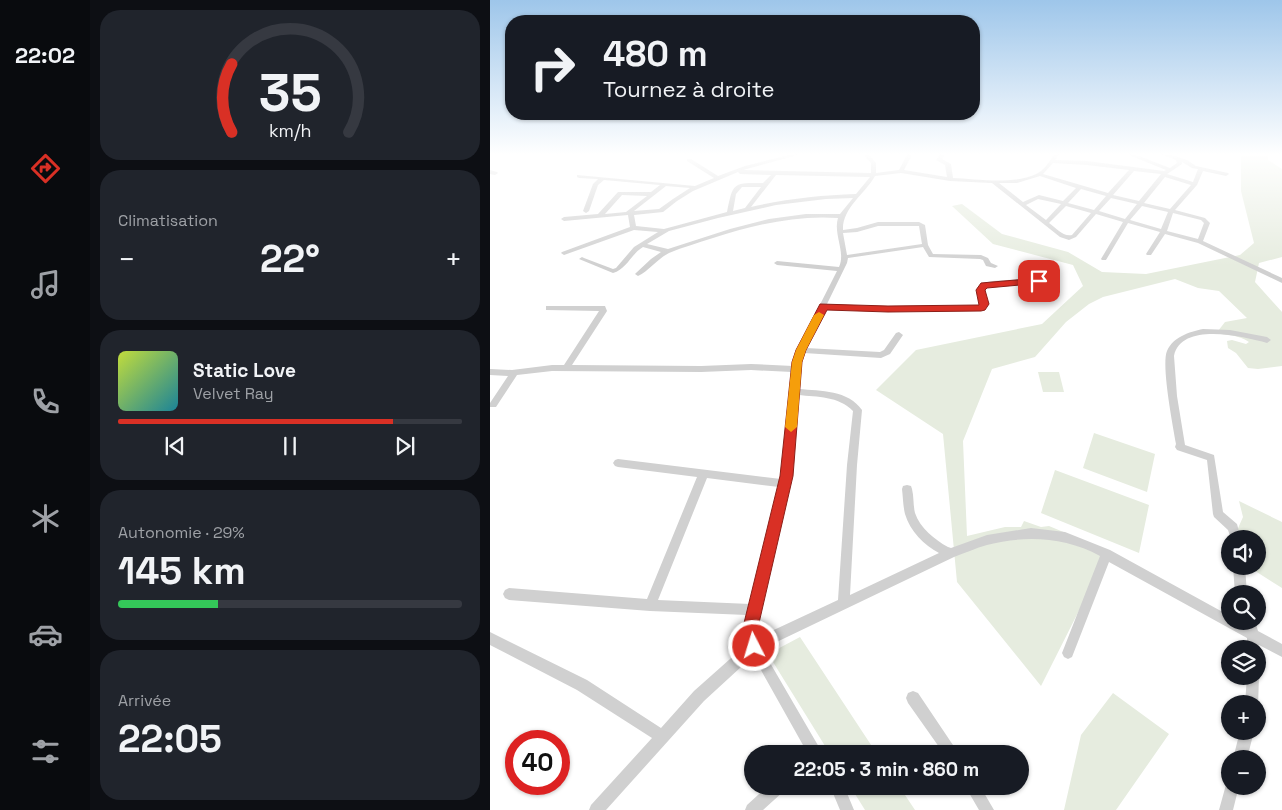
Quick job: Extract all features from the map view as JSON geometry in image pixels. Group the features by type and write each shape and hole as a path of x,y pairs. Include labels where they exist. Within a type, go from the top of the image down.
{"street":[{"path":"586,211 593,191"},
{"path":"629,213 655,191"},
{"path":"564,219 661,212 672,201 692,191"},
{"path":"730,213 732,196 736,191"},
{"path":"748,209 760,191"},
{"path":"809,745 754,646 751,623 785,484 796,369 801,350 841,269 844,257 840,232 842,216 861,191"},
{"path":"1005,191 1062,236 1069,238 1074,236 1114,191"},
{"path":"1046,223 1077,191"},
{"path":"1094,191 1172,210 1206,221 1200,242"},
{"path":"1104,259 1126,222 1151,191"},
{"path":"1149,254 1163,232 1172,210 1181,201 1182,195 1187,191"},
{"path":"601,215 620,193 650,194"},
{"path":"582,258 613,271 618,269 641,244 664,231 776,203 826,197 857,196"},
{"path":"1022,204 1038,196 1200,242 1282,281"},
{"path":"629,213 633,228"},
{"path":"638,274 659,256 716,235 763,223 808,215 826,214 842,216"},
{"path":"840,232 857,230 878,224 919,224 922,225 925,245 933,257 981,257 986,259 987,264 995,266"},
{"path":"564,253 633,228 664,231"},
{"path":"641,244 663,251 670,251"},
{"path":"844,257 925,245"},
{"path":"777,264 841,269"},
{"path":"824,306 888,309 981,308 984,304 981,290 984,285 1032,281 1052,282"},
{"path":"550,308 602,308 600,316 566,369"},
{"path":"1233,530 1218,514 1211,458 1180,447 1182,444 1174,404 1169,358 1171,350 1189,335 1198,332 1228,331 1267,340"},
{"path":"801,350 881,355 887,352 899,335"},
{"path":"490,372 566,369 751,367 796,369"},
{"path":"493,400 515,372"},
{"path":"795,392 841,396 852,402 858,410 852,464 844,604"},
{"path":"618,463 785,484"},
{"path":"650,605 704,473"},
{"path":"907,489 914,521 935,546 951,553"},
{"path":"601,808 662,736 699,696 754,646 951,553 987,540 1031,533 1065,537 1106,554 1281,650"},
{"path":"1068,653 1106,554"},
{"path":"509,594 650,605 755,610"},
{"path":"1251,630 1253,640"},
{"path":"490,638 582,685 662,736"},
{"path":"913,698 946,745"},
{"path":"752,810 769,795"},
{"path":"841,795 847,810"},
{"path":"978,795 987,810"},
{"path":"1226,810 1230,795"}],"shaded area":[{"path":"1241,191 1282,191 1282,257 1259,263 1255,282 1282,312 1282,366 1258,369 1248,368 1236,353 1228,348 1227,341 1232,340 1246,344 1249,342 1237,336 1214,332 1218,331 1225,322 1247,318 1219,291 1198,288 1175,279 1103,297 1089,304 1066,322 1035,357 992,369 963,441 967,536 1005,527 1021,527 1024,521 1041,527 1049,526 1109,551 1041,686 957,582 943,434 876,390 916,350 1042,324 1083,286 1073,265 993,244 952,206 962,204 1002,234 1068,252 1102,272 1146,274 1240,255 1254,243"},
{"path":"1038,372 1059,372 1064,392 1043,392"},
{"path":"1094,433 1155,454 1147,492 1083,468"},
{"path":"1055,470 1149,505 1139,553 1041,513"},
{"path":"1239,501 1282,522 1282,588 1261,575 1266,575 1266,530 1237,530 1243,517"},
{"path":"800,637 871,745 824,745 768,654"},
{"path":"1113,693 1169,734 1116,810 1064,810 1081,735"},
{"path":"856,795 905,795 915,810 865,810"}],"slow traffic":[{"path":"791,427 797,362 819,315"}],"route":[{"path":"754,646 751,623 787,476 797,362 801,350 824,306 888,309 981,308 984,304 981,290 984,285 1039,281"}]}
